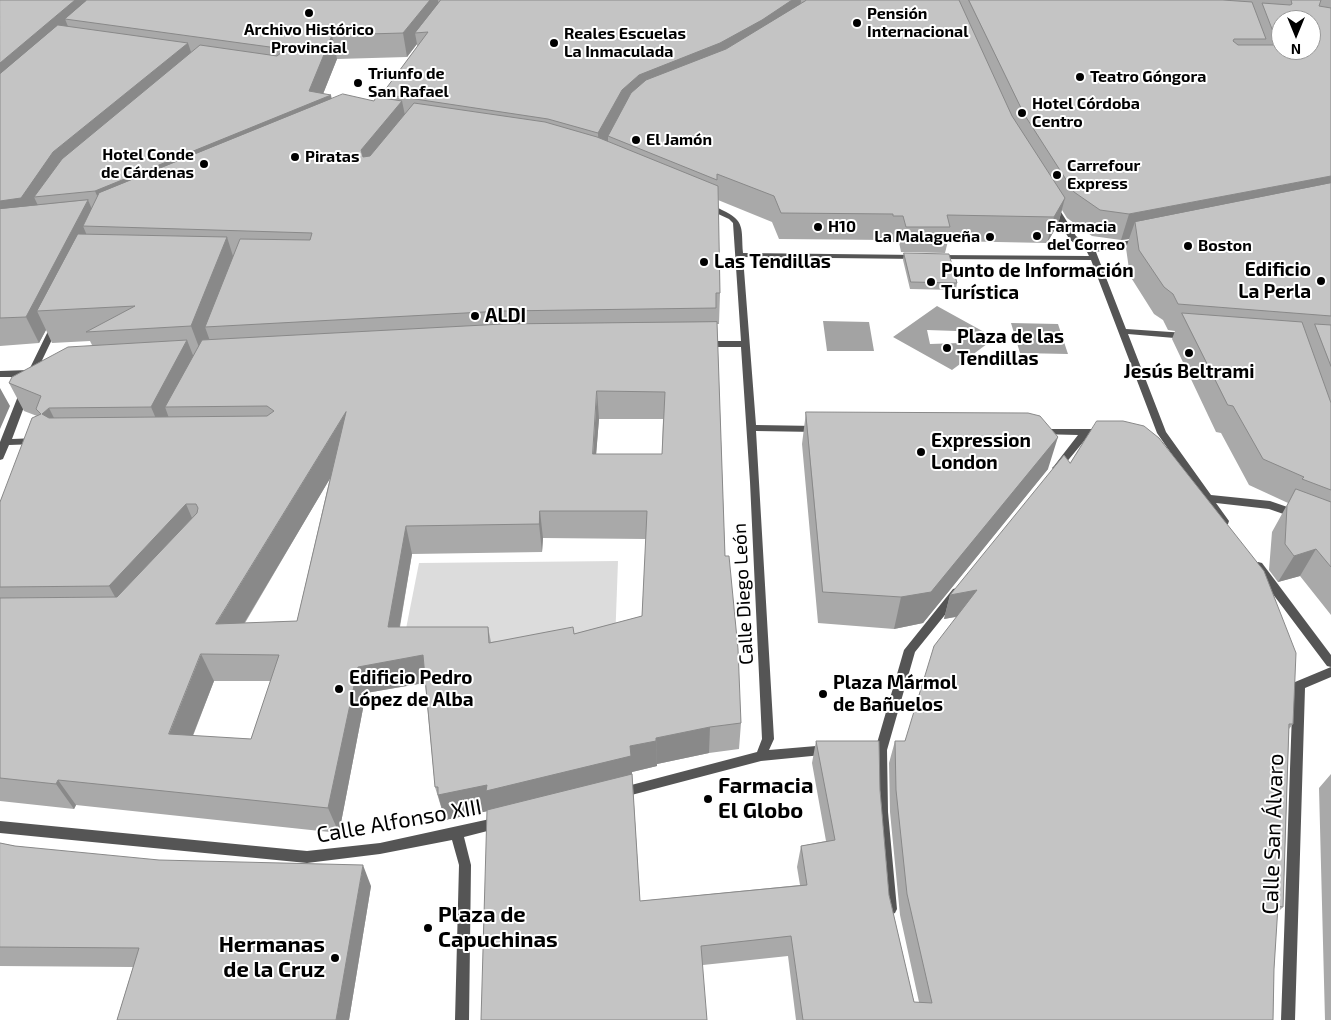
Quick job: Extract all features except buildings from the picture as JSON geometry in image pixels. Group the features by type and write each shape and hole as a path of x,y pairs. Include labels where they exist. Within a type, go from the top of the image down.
{"street":[{"path":"1047,197 1073,238 1092,254 1122,331 1157,433 1234,534"},
{"path":"695,200 722,212 737,223 751,428 830,429"},
{"path":"740,256 1092,254 1152,238"},
{"path":"0,457 61,312"},
{"path":"1122,331 1196,337"},
{"path":"695,344 745,344"},
{"path":"0,374 36,372"},
{"name":"Calle Diego León","path":"751,428 768,739 761,756"},
{"path":"1027,432 1105,432"},
{"path":"1050,478 1086,432"},
{"path":"5,442 49,441"},
{"path":"1207,498 1270,505 1305,518"},
{"path":"1251,556 1331,663"},
{"path":"893,924 877,750 910,650 965,582"},
{"name":"Calle San Álvaro","path":"1288,1020 1299,685 1331,672"},
{"path":"603,797 761,756 842,750"},
{"name":"Calle Alfonso XIII","path":"0,827 307,857 342,855 458,833 516,819"},
{"path":"458,833 465,865 462,1020"}],"shaded area":[{"path":"937,306 995,338 952,370 893,337","holes":["927,330 957,331 960,343 930,344"]},
{"path":"823,321 869,322 874,351 827,351"},
{"path":"1011,323 1058,324 1068,354 1020,353"},
{"path":"618,561 615,643 403,644 419,563"}],"place":[{"name":"Archivo Histórico Provincial","path":"309,13"},
{"name":"Pensión Internacional","path":"857,23"},
{"name":"Reales Escuelas La Inmaculada","path":"554,43"},
{"name":"Teatro Góngora","path":"1080,77"},
{"name":"Triunfo de San Rafael","path":"358,83"},
{"name":"Hotel Córdoba Centro","path":"1022,113"},
{"name":"El Jamón","path":"636,140"},
{"name":"Piratas","path":"295,157"},
{"name":"Hotel Conde de Cárdenas","path":"204,164"},
{"name":"Carrefour Express","path":"1057,175"},
{"name":"H10","path":"818,227"},
{"name":"Farmacia del Correo","path":"1037,236"},
{"name":"La Malagueña","path":"990,237"},
{"name":"Boston","path":"1188,246"},
{"name":"Las Tendillas","path":"704,262"},
{"name":"Edificio La Perla","path":"1321,281"},
{"name":"Punto de Información Turística","path":"931,282"},
{"name":"ALDI","path":"475,316"},
{"name":"Plaza de las Tendillas","path":"947,348"},
{"name":"Jesús Beltrami","path":"1189,353"},
{"name":"Expression London","path":"921,452"},
{"name":"Edificio Pedro López de Alba","path":"339,689"},
{"name":"Plaza Mármol de Bañuelos","path":"823,694"},
{"name":"Farmacia El Globo","path":"708,799"},
{"name":"Plaza de Capuchinas","path":"428,928"},
{"name":"Hermanas de la Cruz","path":"335,958"}]}
